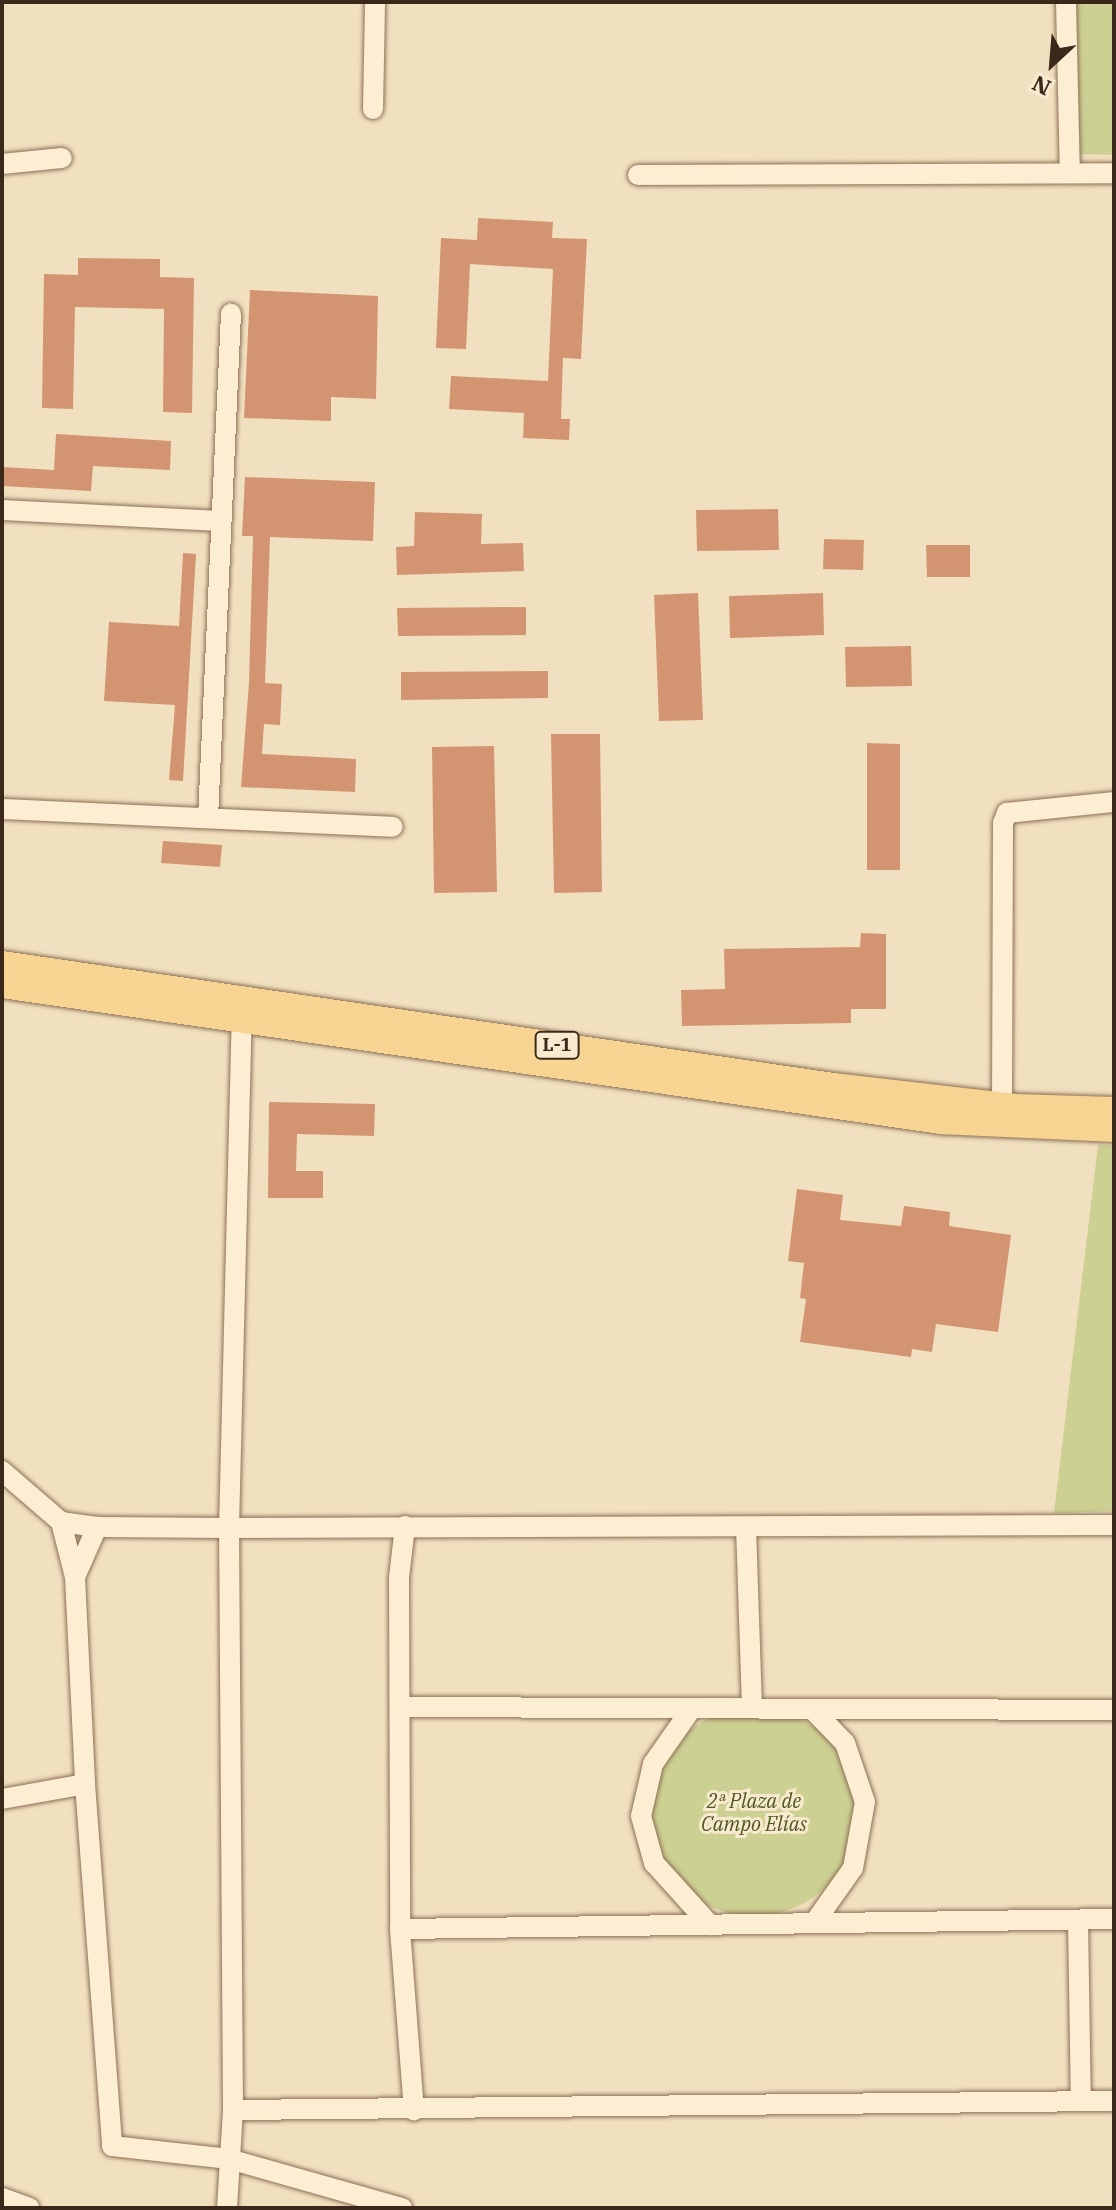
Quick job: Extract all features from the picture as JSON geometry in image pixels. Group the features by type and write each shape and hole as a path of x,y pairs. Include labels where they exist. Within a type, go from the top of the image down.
{"main road":[{"name":"L-1","path":"2,964 242,1010 941,1121 1114,1129"},
{"name":"L-1","path":"2,985 242,1010 1002,1106 1114,1110"}],"street":[{"path":"373,109 375,2"},
{"path":"1066,2 1070,173"},
{"path":"2,164 62,158"},
{"path":"638,175 1114,173"},
{"path":"208,818 231,314"},
{"path":"2,510 220,521"},
{"path":"1002,1106 1003,823 1007,813 1114,802"},
{"path":"2,809 393,827"},
{"path":"227,2208 233,2110 229,1528 242,1010"},
{"path":"2,1471 61,1522 97,1527 1114,1525"},
{"path":"61,1522 75,1577 85,1784 112,2146 229,2159 402,2208"},
{"path":"405,1526 399,1578 400,1929 414,2110"},
{"path":"75,1577 97,1527"},
{"path":"746,1527 752,1708"},
{"path":"400,1707 1114,1710"},
{"path":"692,1708 653,1764 641,1816 654,1863 710,1925"},
{"path":"812,1709 845,1743 865,1802 853,1868 814,1923"},
{"path":"2,1799 85,1784"},
{"path":"400,1929 1114,1919"},
{"path":"1078,1920 1081,2101"},
{"path":"233,2110 1114,2101"},
{"path":"2,2198 29,2208"}],"green space":[{"path":"1076,2 1114,2 1114,155 1076,154"},
{"path":"1098,1145 1114,1145 1114,1511 1054,1513"},
{"name":"2ª Plaza de Campo Elías","path":"754,1708 794,1716 827,1739 850,1772 858,1812 850,1852 827,1885 794,1908 754,1916 714,1908 681,1885 658,1852 650,1812 658,1772 681,1739 714,1716"}],"building":[{"path":"478,218 553,222 552,238 587,239 581,359 563,358 561,419 570,419 569,440 523,438 524,413 449,409 451,376 548,381 553,269 470,264 466,349 436,348 441,238 477,240"},
{"path":"78,258 160,259 160,277 194,278 192,413 163,412 164,309 75,307 73,409 42,408 44,274 78,275"},
{"path":"250,290 378,296 376,399 331,397 331,421 244,418"},
{"path":"56,434 171,441 170,470 93,466 91,491 2,486 2,467 54,470"},
{"path":"245,477 375,482 373,541 270,537 265,683 282,684 280,725 264,724 262,754 356,759 355,792 241,787 249,682 253,536 242,536"},
{"path":"778,509 779,550 697,551 696,510"},
{"path":"415,512 482,514 481,544 523,543 524,571 397,575 396,547 414,546"},
{"path":"824,539 864,540 863,570 823,569"},
{"path":"926,545 970,545 970,577 927,577"},
{"path":"183,553 196,554 183,781 169,780 175,705 104,701 109,622 179,626"},
{"path":"698,593 703,720 659,721 654,595"},
{"path":"823,593 824,635 730,638 729,596"},
{"path":"526,607 526,635 398,636 397,608"},
{"path":"911,646 912,686 846,687 845,647"},
{"path":"548,671 548,698 401,700 401,672"},
{"path":"551,734 600,734 602,892 554,893"},
{"path":"867,743 900,744 900,870 867,870"},
{"path":"494,746 497,892 434,893 432,747"},
{"path":"163,841 222,845 220,867 161,863"},
{"path":"861,933 886,934 886,1009 851,1009 851,1023 682,1026 681,990 725,989 724,949 860,947"},
{"path":"269,1102 375,1104 374,1136 297,1134 296,1171 323,1171 323,1198 268,1198"},
{"path":"797,1189 843,1195 840,1220 901,1226 904,1206 950,1212 949,1226 1011,1235 998,1332 936,1324 932,1352 912,1349 911,1357 800,1342 806,1299 800,1298 804,1263 788,1261"}]}
